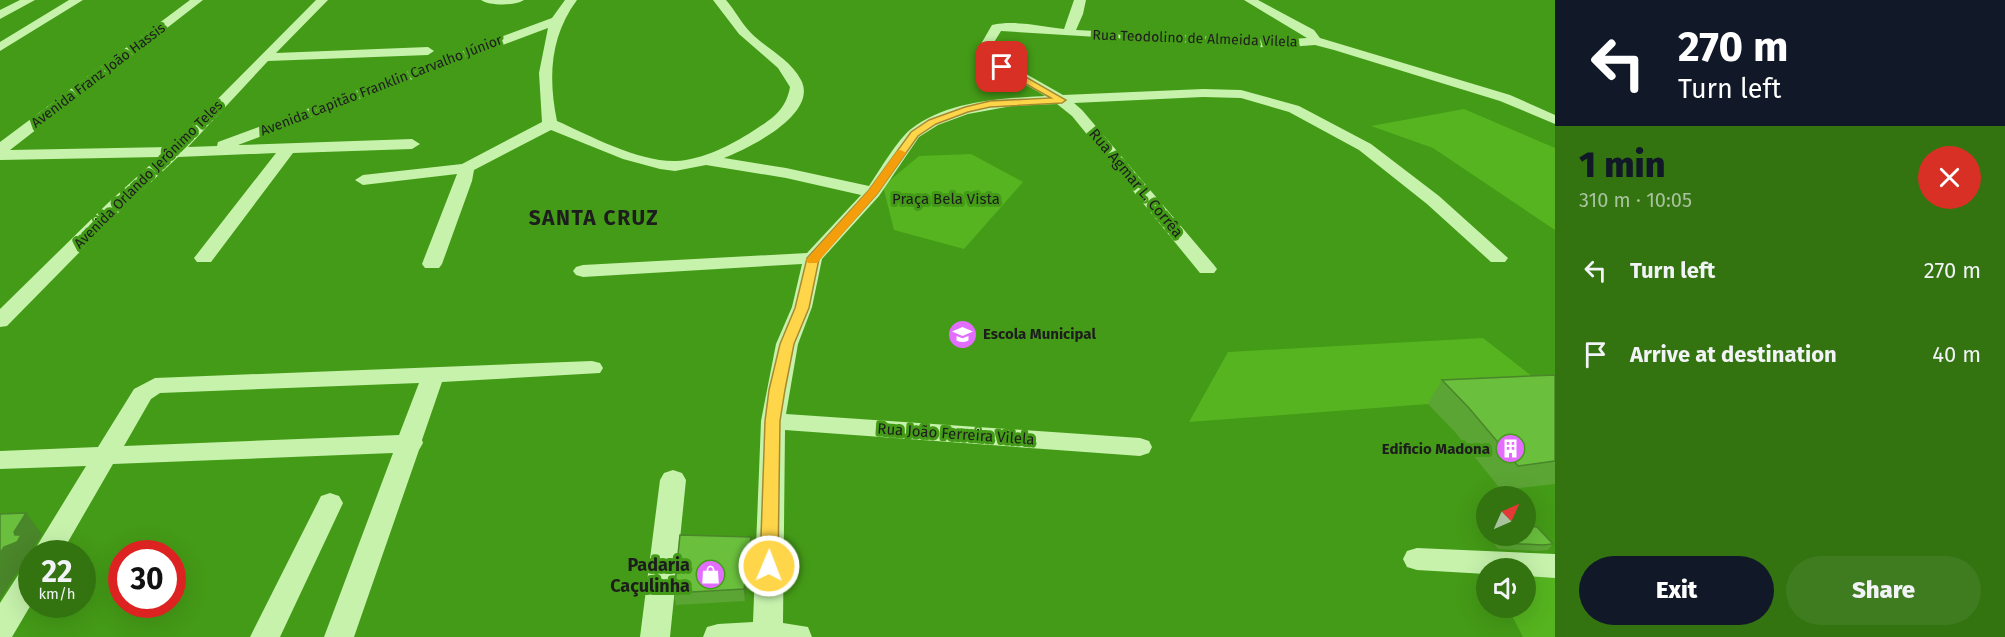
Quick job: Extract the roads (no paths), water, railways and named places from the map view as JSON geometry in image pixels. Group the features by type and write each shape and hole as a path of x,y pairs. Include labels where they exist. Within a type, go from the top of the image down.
{"street":[{"path":"0,15 28,0"},
{"path":"0,47 77,0"},
{"name":"Avenida Franz João Hassis","path":"0,152 197,0"},
{"name":"Avenida Orlando Jerônimo Teles","path":"0,321 114,207 174,152 322,0"},
{"path":"487,0 518,0"},
{"path":"550,124 546,94 549,43 555,21 571,0"},
{"path":"550,124 613,150 657,164 676,166 711,159 778,121 796,99 797,89 792,75 745,35 719,0"},
{"name":"Rua Teodolino de Almeida Vilela","path":"1068,33 1077,14 1080,0"},
{"name":"Rua Teodolino de Almeida Vilela","path":"1062,100 1002,67 990,54 987,44 992,32 1001,27 1068,33 1276,44 1315,40 1310,33 1250,0"},
{"name":"Avenida Capitão Franklin Carvalho Júnior","path":"208,151 555,21"},
{"path":"508,37 549,43"},
{"path":"1315,40 1458,82 1512,101 1539,115 1555,120"},
{"path":"264,57 428,51"},
{"path":"718,637 782,636 773,421 787,344 802,308 813,258 873,192 914,134 933,122 965,110 990,104 1140,95 1241,94 1294,109 1365,147 1433,200 1498,258"},
{"name":"Rua Agmar L. Corrêa","path":"1062,100 1085,122 1207,269"},
{"path":"363,180 466,168 550,124"},
{"path":"0,152 174,152 412,144"},
{"path":"204,258 288,148"},
{"path":"711,159 873,192"},
{"path":"432,264 464,181 466,168"},
{"path":"583,271 813,258"},
{"path":"54,540 142,394 155,386 592,368"},
{"path":"339,637 411,443 433,375"},
{"name":"Rua João Ferreira Vilela","path":"773,421 1140,447"},
{"path":"0,460 411,443"},
{"path":"655,637 673,480"},
{"path":"266,637 330,503"},
{"path":"1417,559 1555,566"},
{"path":"0,629 18,600"}],"place":[{"name":"Escola Municipal","path":"962,334"},
{"name":"Edificio Madona","path":"1511,449"},
{"name":"Padaria Caçulinha","path":"711,575"}],"district":[{"name":"SANTA CRUZ","path":"594,218"}],"park label":[{"name":"Praça Bela Vista","path":"946,199"}]}
